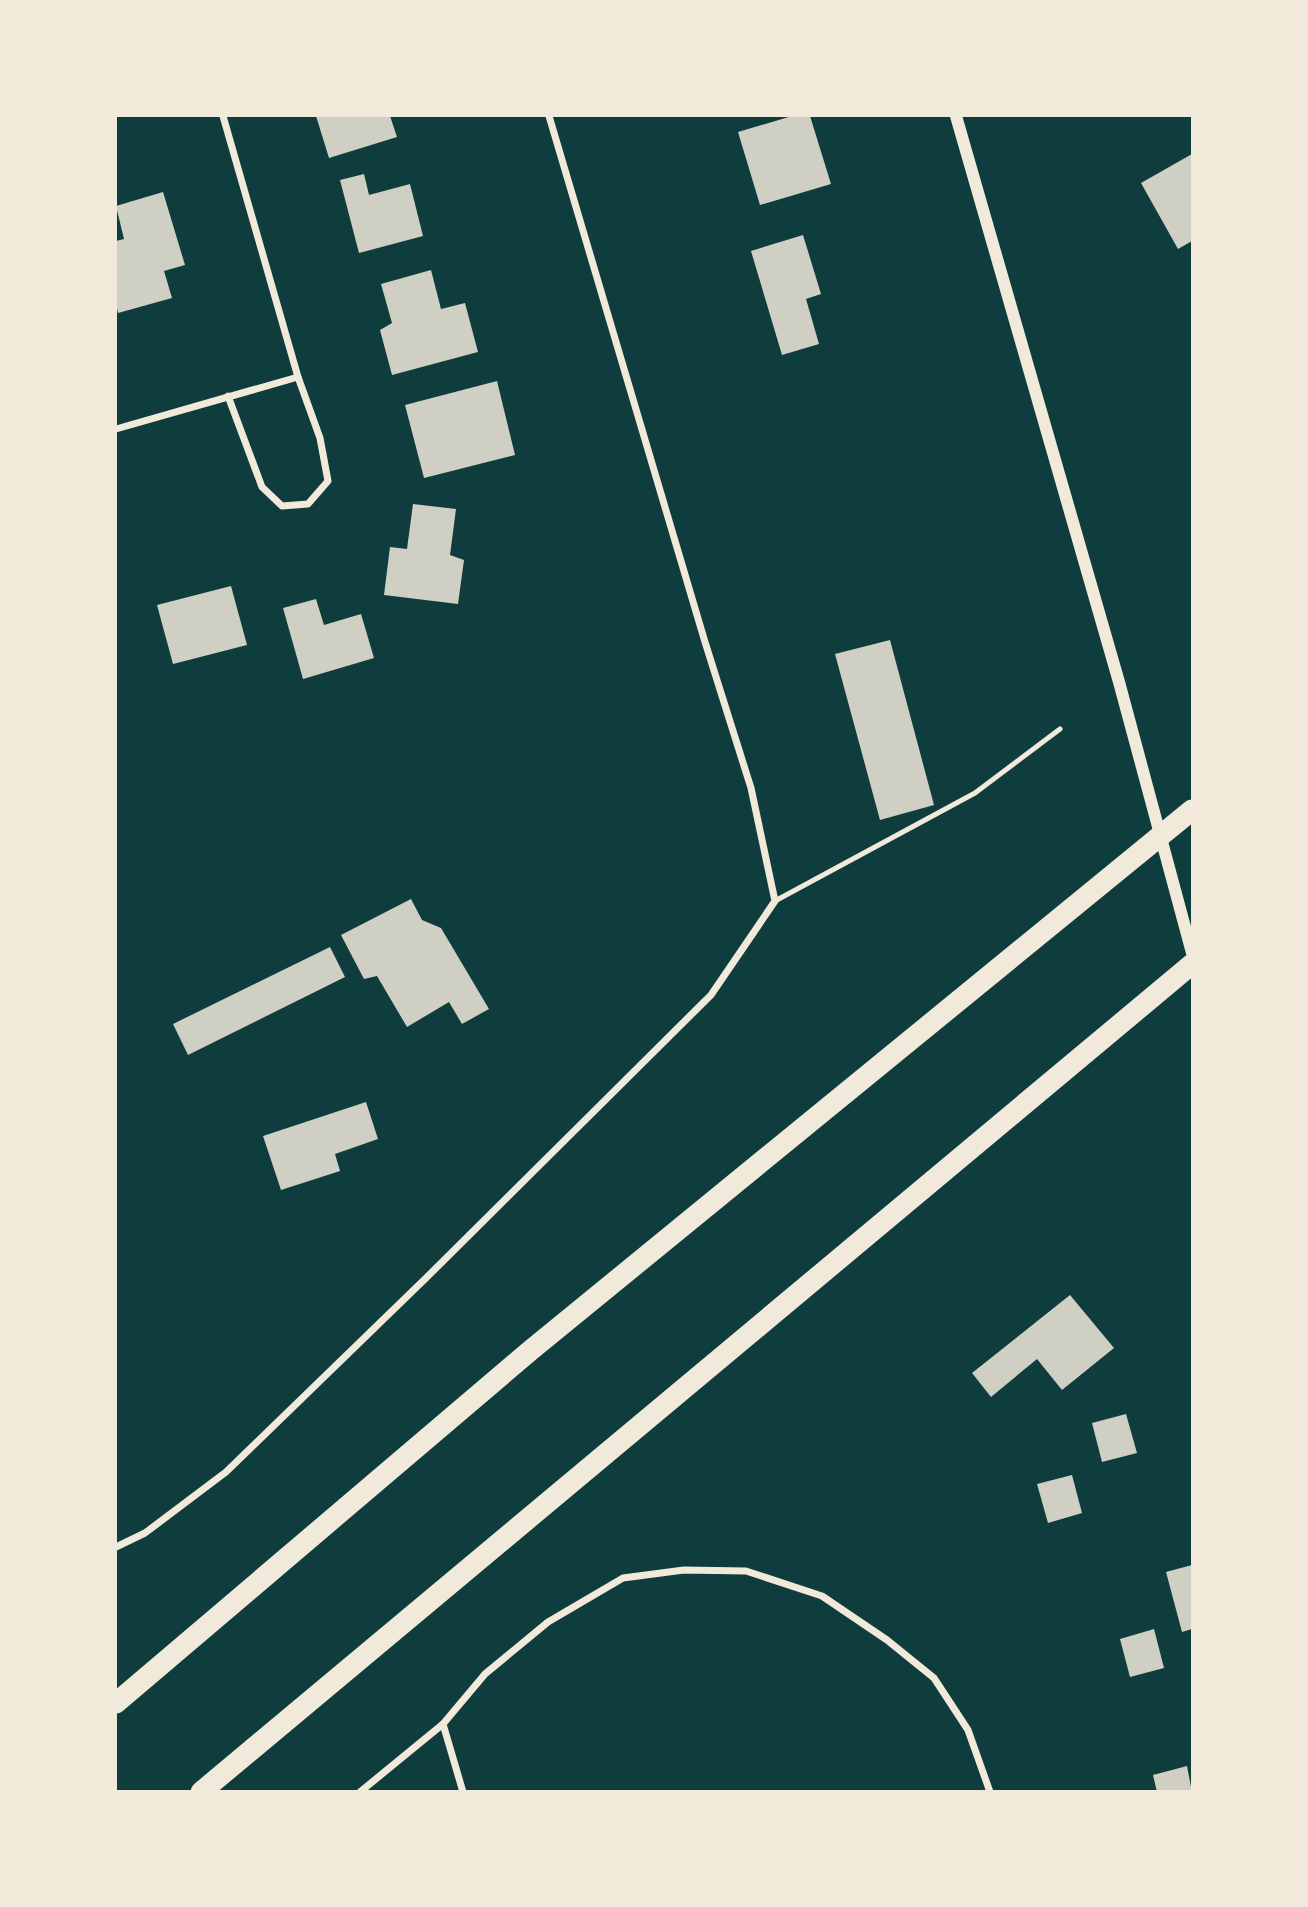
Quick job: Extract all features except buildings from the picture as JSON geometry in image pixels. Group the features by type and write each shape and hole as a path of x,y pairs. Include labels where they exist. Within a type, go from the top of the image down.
{"highway":[{"path":"116,1703 531,1350 1192,810"},
{"path":"201,1791 1192,964"},
{"path":"116,1690 230,1606"}],"street":[{"path":"223,116 298,377 320,438 328,481 308,504 282,506 262,486 228,396"},
{"path":"116,1547 145,1533 226,1472 415,1289 711,995 775,901 751,788 549,116"},
{"path":"956,116 1119,682 1192,953"},
{"path":"116,429 298,377"},
{"path":"360,1791 443,1724 485,1674 548,1622 623,1578 684,1570 746,1571 822,1596 887,1640 934,1678 968,1730 990,1791"},
{"path":"443,1724 463,1791"}],"lane":[{"path":"775,901 975,793 1060,729"}]}
